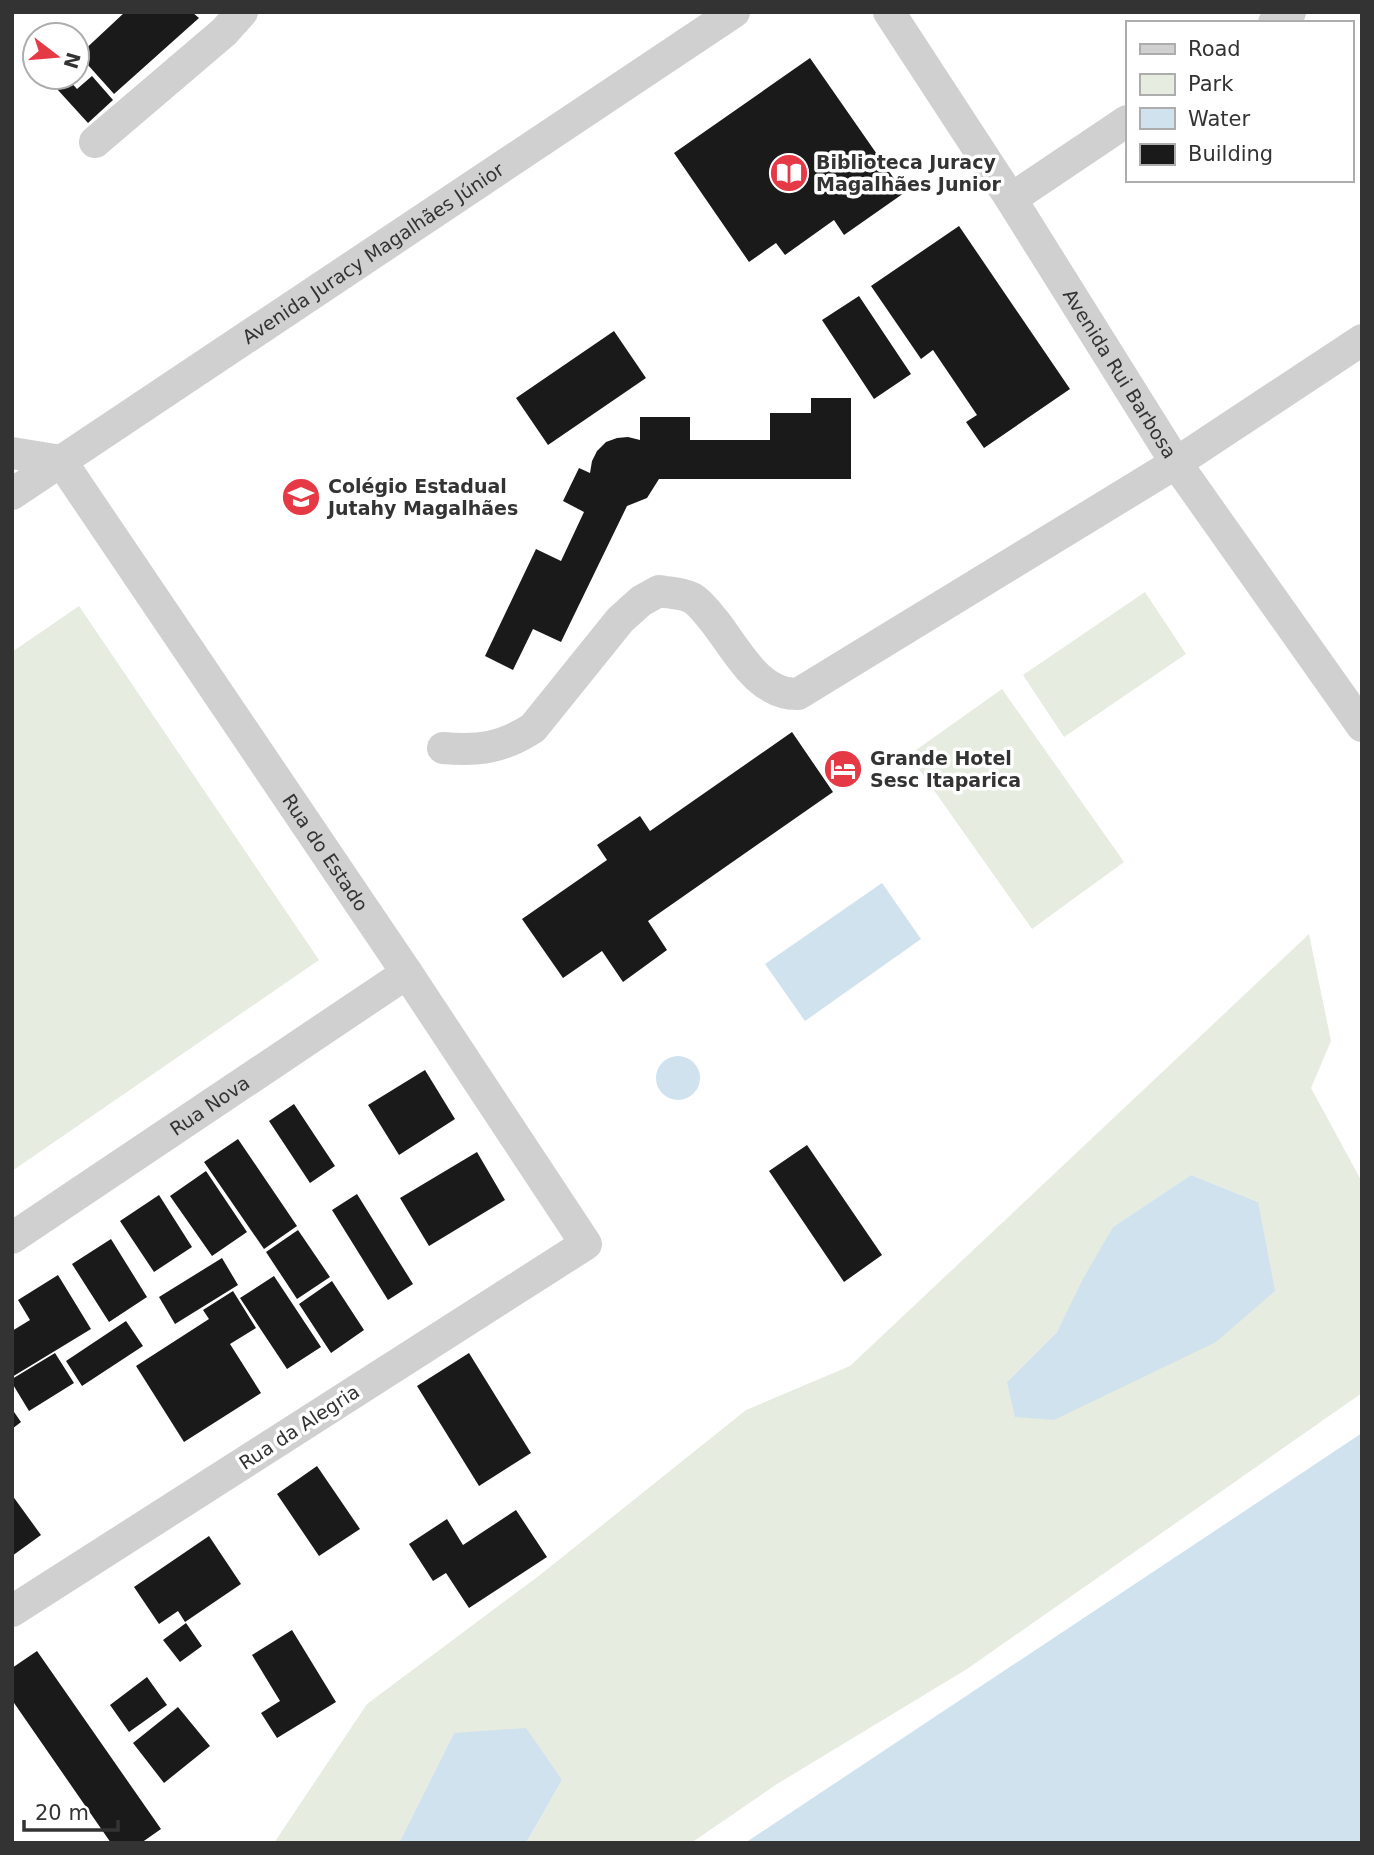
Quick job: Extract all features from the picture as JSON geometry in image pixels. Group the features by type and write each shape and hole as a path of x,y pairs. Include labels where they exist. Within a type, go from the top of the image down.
{"street":[{"path":"95,142 224,32 242,12"},
{"name":"Avenida Juracy Magalhães Júnior","path":"12,494 734,12"},
{"name":"Avenida Rui Barbosa","path":"889,12 1011,199 1176,463 1359,717"},
{"path":"1011,199 1126,122"},
{"path":"443,748 474,751 518,737 533,728 620,620 641,601 659,591 691,598 704,609 751,671 766,685 788,695 798,694 1176,463 1362,340"},
{"path":"12,453 61,461"},
{"name":"Rua do Estado","path":"61,461 407,973 586,1244"},
{"name":"Rua Nova","path":"12,1238 407,973"},
{"name":"Rua da Alegria","path":"12,1611 586,1244"}],"green space":[{"path":"1145,592 1186,654 1064,737 1023,675"},
{"path":"79,606 319,960 12,1171 12,652"},
{"path":"1002,689 1124,862 1032,929 909,755"},
{"path":"1309,934 1331,1041 1311,1088 1362,1182 1362,1393 967,1669 777,1784 691,1843 526,1843 562,1780 454,1733 399,1843 274,1843 367,1704 540,1575 746,1410 850,1366","holes":["1191,1175 1258,1202 1007,1382 1057,1332 1113,1227"]}],"water":[{"path":"882,883 921,939 805,1021 765,964"},
{"path":"678,1056 693,1063 700,1078 693,1093 678,1100 663,1093 656,1078 663,1063"},
{"path":"1191,1175 1258,1202 1275,1291 1216,1342 1054,1420 1015,1417 1007,1382 1057,1332 1113,1227"},
{"path":"1362,1433 1362,1843 745,1843"},
{"path":"526,1728 562,1780 526,1843 399,1843 454,1733"}],"building":[{"path":"125,12 192,12 199,18 114,94 91,68 91,44"},
{"name":"Biblioteca Juracy Magalhães Junior","path":"810,58 904,193 844,235 834,220 785,255 776,243 749,262 674,153"},
{"path":"91,77 113,100 88,123 59,91 91,91"},
{"path":"959,226 1070,389 984,448 966,422 977,415 933,350 921,359 871,286"},
{"path":"859,296 911,374 874,399 822,320"},
{"path":"614,331 646,378 548,445 516,398"},
{"path":"811,398 851,398 851,479 659,479 647,498 627,506 561,642 533,629 513,670 485,656 536,549 561,561 584,512 563,501 579,468 590,473 597,451 606,442 628,437 640,440 640,417 690,417 690,440 770,440 770,413 811,413"},
{"path":"792,732 833,792 648,921 667,950 623,982 602,951 563,978 522,919 607,860 597,845 640,816 650,831"},
{"path":"425,1070 455,1119 399,1155 368,1105"},
{"path":"294,1104 335,1166 310,1183 269,1121"},
{"path":"238,1139 297,1226 264,1249 204,1162"},
{"path":"807,1145 882,1255 844,1282 769,1171"},
{"path":"477,1152 505,1200 429,1246 400,1198"},
{"path":"206,1171 247,1232 212,1256 170,1196"},
{"path":"357,1194 413,1284 388,1300 332,1210"},
{"path":"159,1195 192,1247 154,1272 120,1221"},
{"path":"298,1230 330,1277 297,1299 266,1252"},
{"path":"111,1239 147,1297 109,1322 72,1264"},
{"path":"222,1258 238,1285 175,1324 159,1297"},
{"path":"58,1275 91,1329 12,1377 12,1331 30,1320 18,1300"},
{"path":"274,1276 321,1347 287,1369 240,1298"},
{"path":"332,1281 364,1330 331,1353 299,1304"},
{"path":"233,1291 256,1328 230,1344 261,1393 184,1442 136,1366 209,1319 203,1310"},
{"path":"126,1321 143,1346 82,1386 66,1361"},
{"path":"55,1353 74,1383 29,1411 12,1379"},
{"path":"469,1353 531,1453 479,1486 417,1386"},
{"path":"12,1409 21,1422 12,1429"},
{"path":"317,1466 360,1529 319,1556 277,1494"},
{"path":"12,1495 41,1535 12,1556"},
{"path":"516,1510 547,1557 469,1608 446,1573 433,1581 409,1544 447,1519 463,1545"},
{"path":"209,1536 241,1584 185,1622 178,1611 159,1624 134,1587"},
{"path":"186,1623 202,1646 180,1662 163,1640"},
{"path":"292,1630 336,1702 277,1738 261,1713 280,1701 252,1655"},
{"path":"37,1651 161,1829 141,1843 111,1843 12,1700 12,1668"},
{"path":"147,1677 167,1705 129,1732 110,1705"},
{"path":"178,1707 210,1746 164,1783 133,1743"}],"place":[{"name":"Biblioteca Juracy Magalhães Junior","path":"789,173"},
{"name":"Colégio Estadual Jutahy Magalhães","path":"301,497"},
{"name":"Grande Hotel Sesc Itaparica","path":"843,769"}]}
